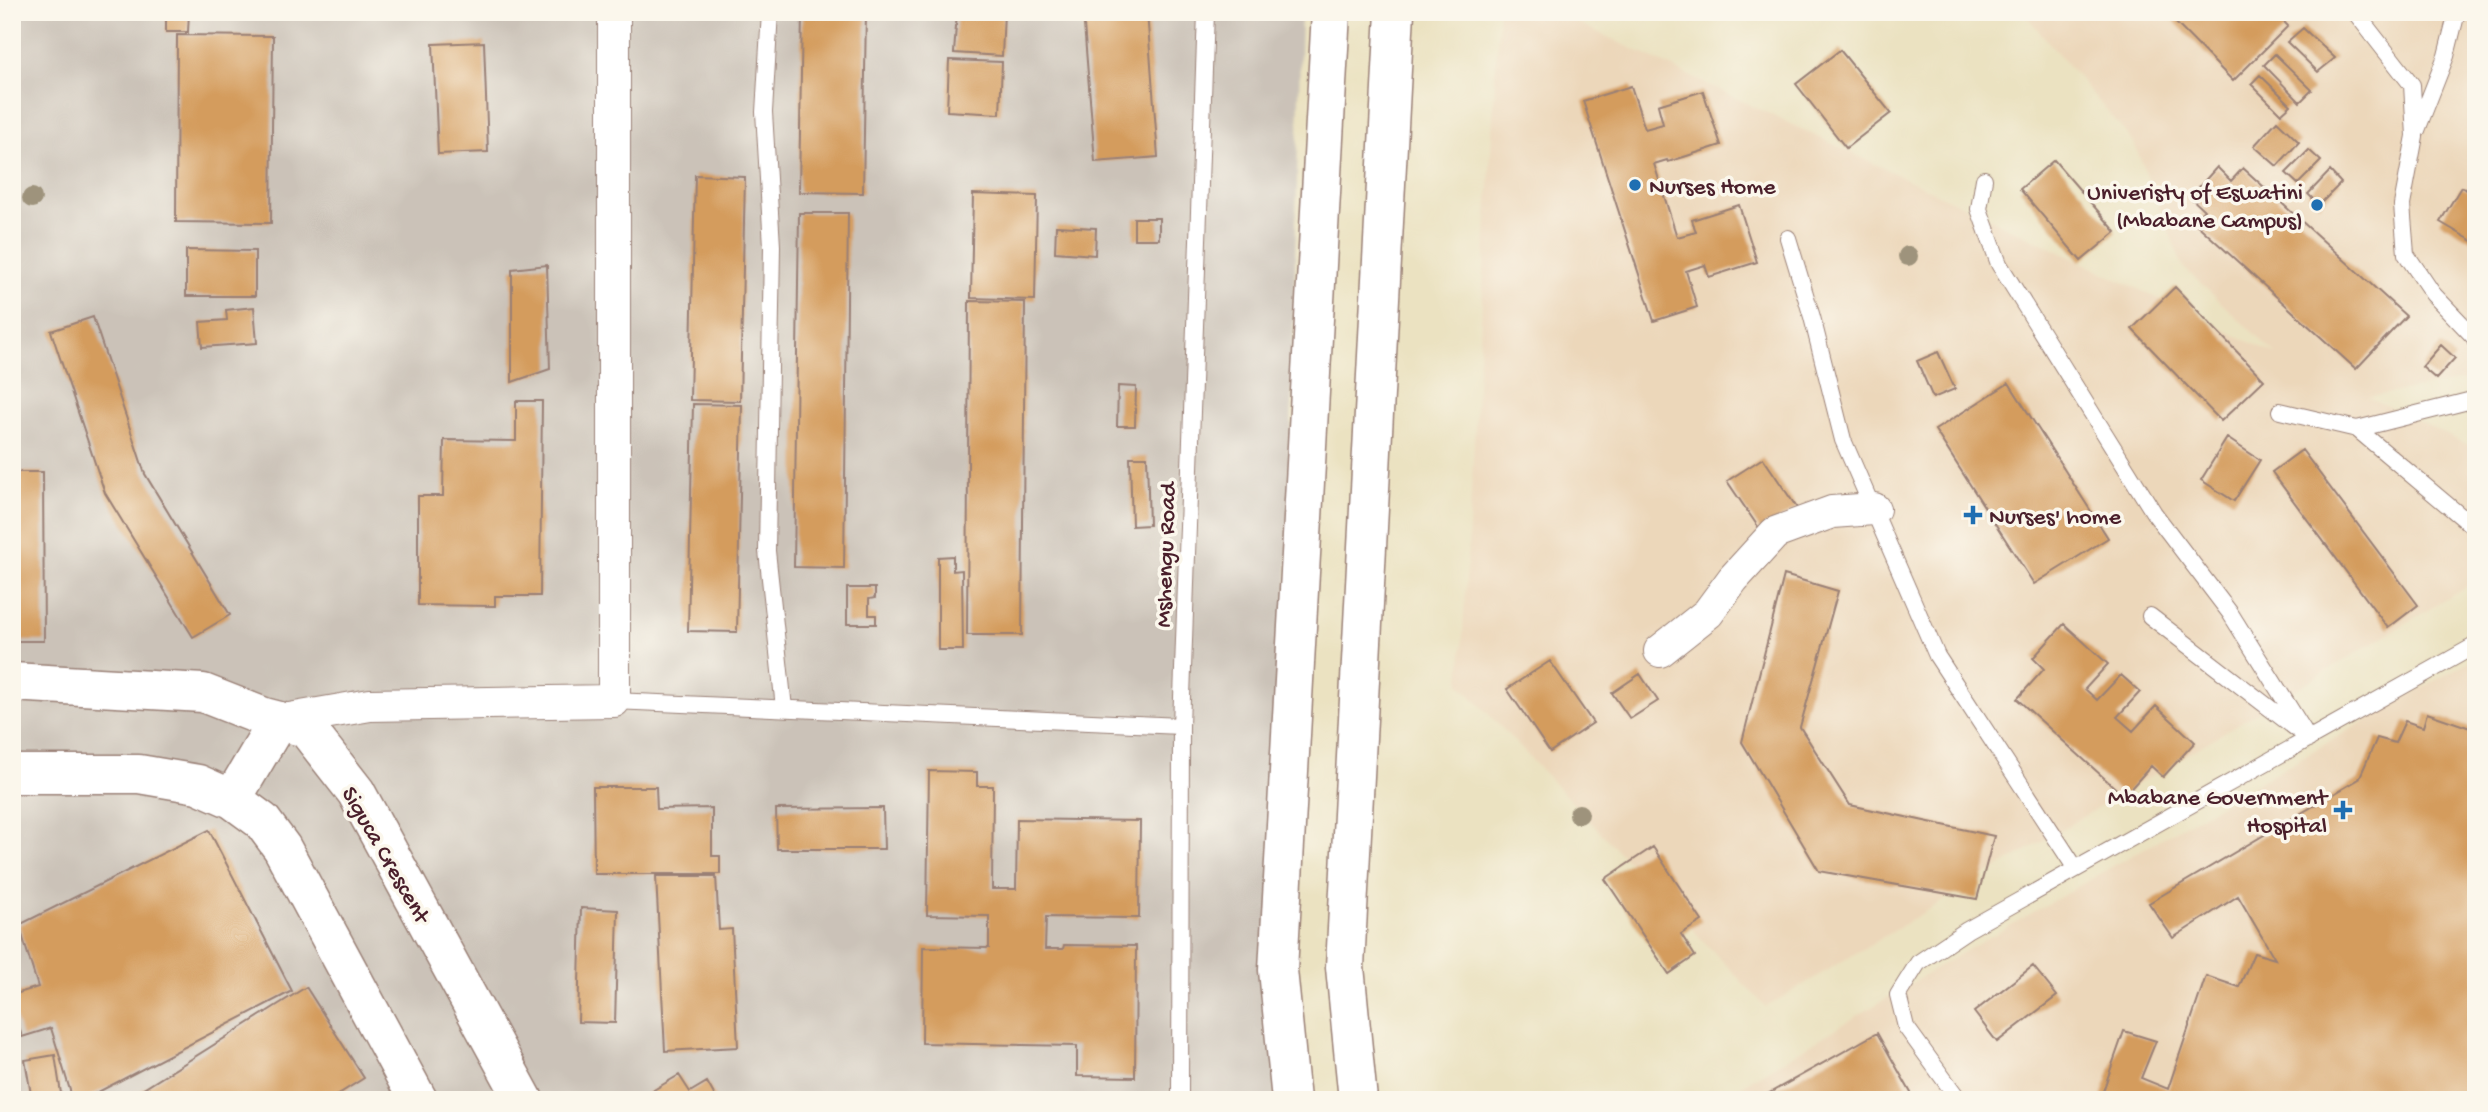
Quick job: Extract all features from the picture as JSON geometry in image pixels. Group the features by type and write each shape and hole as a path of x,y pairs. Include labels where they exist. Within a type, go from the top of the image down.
{"main road":[{"path":"1291,1100 1278,970 1331,12"},
{"path":"1358,1100 1345,967 1395,12"},
{"name":"Siguca Crescent","path":"12,682 203,693 278,721 306,728 356,793 524,1100"},
{"path":"232,799 278,721"},
{"path":"12,774 139,774 198,784 232,799 261,821 282,848 410,1094"}],"street":[{"path":"278,721 370,705 614,701 614,12"},
{"path":"1660,651 1709,613 1733,579 1775,533 1832,512 1874,509"}],"lane":[{"path":"770,12 764,112 772,246 767,551 784,708"},
{"name":"Mshengu Road","path":"1180,1100 1181,726 1206,12"},
{"path":"2354,12 2412,85 2415,135"},
{"path":"2457,12 2446,56 2415,135 2402,205 2406,254 2433,294 2476,340"},
{"path":"1983,179 1979,209 1999,264 2154,513 2230,613 2309,739"},
{"path":"1788,238 1812,317 1843,440 1937,656 2076,869"},
{"path":"2357,429 2476,398"},
{"path":"2280,411 2357,429 2476,529"},
{"path":"2150,616 2309,739"},
{"path":"1959,1100 1906,1027 1898,995 1918,963 1967,930 2476,645"},
{"path":"614,701 1181,726"}],"shaded area":[{"path":"12,12 1301,12 1275,1100 12,1100"},
{"name":"Nurses' home","path":"1499,12 1555,12 2277,355 2183,267 2134,143 2023,12 2476,12 2476,378 2368,397 2476,449 2476,581 1766,1007 1460,684"},
{"name":"Mbabane Government Hospital","path":"2476,657 2476,1100 1718,1100 1945,963"}],"building":[{"path":"166,12 189,12 188,32 166,32"},
{"path":"802,12 866,12 863,193 799,192"},
{"path":"957,12 1004,12 1002,56 954,53"},
{"path":"1083,12 1147,12 1158,157 1095,162"},
{"path":"2165,12 2274,12 2288,26 2233,81"},
{"path":"2303,28 2335,58 2318,72 2287,42"},
{"path":"177,35 273,36 271,223 176,222"},
{"path":"484,42 488,152 438,154 433,44"},
{"path":"1840,50 1891,113 1846,148 1796,84"},
{"path":"2275,54 2312,90 2300,102 2264,65"},
{"path":"949,60 1002,62 1000,114 947,111"},
{"path":"2260,75 2291,105 2281,114 2251,84"},
{"name":"Nurses Home","path":"1631,86 1645,129 1663,124 1658,105 1703,91 1721,145 1654,164 1677,237 1696,232 1692,220 1739,205 1757,262 1709,277 1705,265 1686,271 1697,307 1654,321 1583,101"},
{"path":"2277,121 2299,142 2277,166 2254,146"},
{"path":"2309,150 2321,161 2298,184 2286,173"},
{"path":"2054,160 2116,232 2081,261 2020,189"},
{"path":"2217,167 2231,181 2243,168 2406,316 2356,369 2193,221 2204,210 2190,197"},
{"path":"2330,171 2341,183 2319,205 2308,194"},
{"path":"695,175 745,177 740,401 690,400"},
{"path":"2461,187 2476,195 2476,243 2440,222"},
{"path":"973,194 1037,196 1035,300 971,298"},
{"path":"799,213 848,213 844,568 794,567"},
{"path":"1134,218 1159,218 1159,239 1134,239"},
{"path":"1056,226 1096,228 1095,255 1055,252"},
{"path":"186,250 255,251 255,296 186,296"},
{"path":"547,265 550,369 512,382 512,269"},
{"path":"2175,287 2264,380 2221,421 2132,329"},
{"path":"969,301 1025,302 1022,635 967,635"},
{"path":"254,307 257,343 202,347 200,322 227,320 226,310"},
{"path":"93,317 145,474 230,615 193,637 105,493 51,331"},
{"path":"2441,345 2455,358 2436,379 2422,367"},
{"path":"1938,352 1955,389 1933,398 1917,361"},
{"path":"2009,383 2108,538 2034,584 1935,430"},
{"path":"1118,386 1136,387 1135,426 1117,426"},
{"path":"516,401 542,401 540,596 495,596 495,606 418,605 418,496 443,496 444,440 516,441"},
{"path":"693,404 742,405 737,632 688,631"},
{"path":"2227,438 2260,460 2234,501 2201,480"},
{"path":"2302,450 2418,605 2388,628 2272,472"},
{"path":"1130,457 1147,457 1149,525 1132,526"},
{"path":"1763,458 1797,508 1761,531 1727,481"},
{"path":"12,472 43,472 44,641 12,641"},
{"path":"953,556 953,571 962,570 963,650 938,650 938,557"},
{"path":"1784,575 1838,591 1800,727 1850,805 1994,836 1977,899 1819,871 1742,742"},
{"path":"847,588 875,588 875,598 869,599 869,615 876,615 876,624 847,624"},
{"path":"2064,624 2108,664 2085,689 2097,700 2121,675 2140,692 2117,717 2133,731 2156,706 2195,742 2163,777 2151,766 2124,796 2017,699 2044,669 2033,658"},
{"path":"1550,661 1593,723 1550,752 1507,689"},
{"path":"1640,674 1658,701 1630,719 1612,693"},
{"path":"2427,713 2476,730 2476,1100 2100,1100 2124,1031 2156,1041 2141,1078 2168,1089 2206,976 2239,987 2254,953 2275,959 2238,896 2173,938 2149,903 2359,779 2377,738 2395,743 2405,721 2423,727"},
{"path":"929,771 977,772 977,786 993,786 992,889 1016,889 1017,819 1140,821 1139,918 1046,917 1045,949 1063,949 1064,945 1136,946 1135,1077 1077,1076 1077,1046 922,1043 923,947 989,948 989,916 927,915"},
{"path":"593,787 656,787 657,809 712,808 712,856 720,856 720,874 594,874"},
{"path":"883,808 884,849 777,849 776,809"},
{"path":"209,830 292,991 83,1100 73,1100 51,1028 22,1037 12,1005 12,995 38,987 19,925"},
{"path":"1653,847 1702,921 1681,934 1695,956 1669,974 1605,879"},
{"path":"656,876 716,876 719,930 732,929 738,1047 665,1051"},
{"path":"581,908 618,910 615,1023 578,1022"},
{"path":"2033,966 2057,996 1997,1042 1974,1012"},
{"path":"306,987 364,1078 329,1100 126,1100"},
{"path":"1877,1033 1915,1100 1757,1100"},
{"path":"55,1055 62,1100 32,1100 25,1060"},
{"path":"679,1075 690,1092 707,1082 717,1100 637,1100"}],"place":[{"name":"Nurses Home","path":"1635,185"},
{"name":"Univeristy of Eswatini (Mbabane Campus)","path":"2317,205"},
{"name":"Nurses' home","path":"1973,515"},
{"name":"Mbabane Government Hospital","path":"2343,810"}]}
